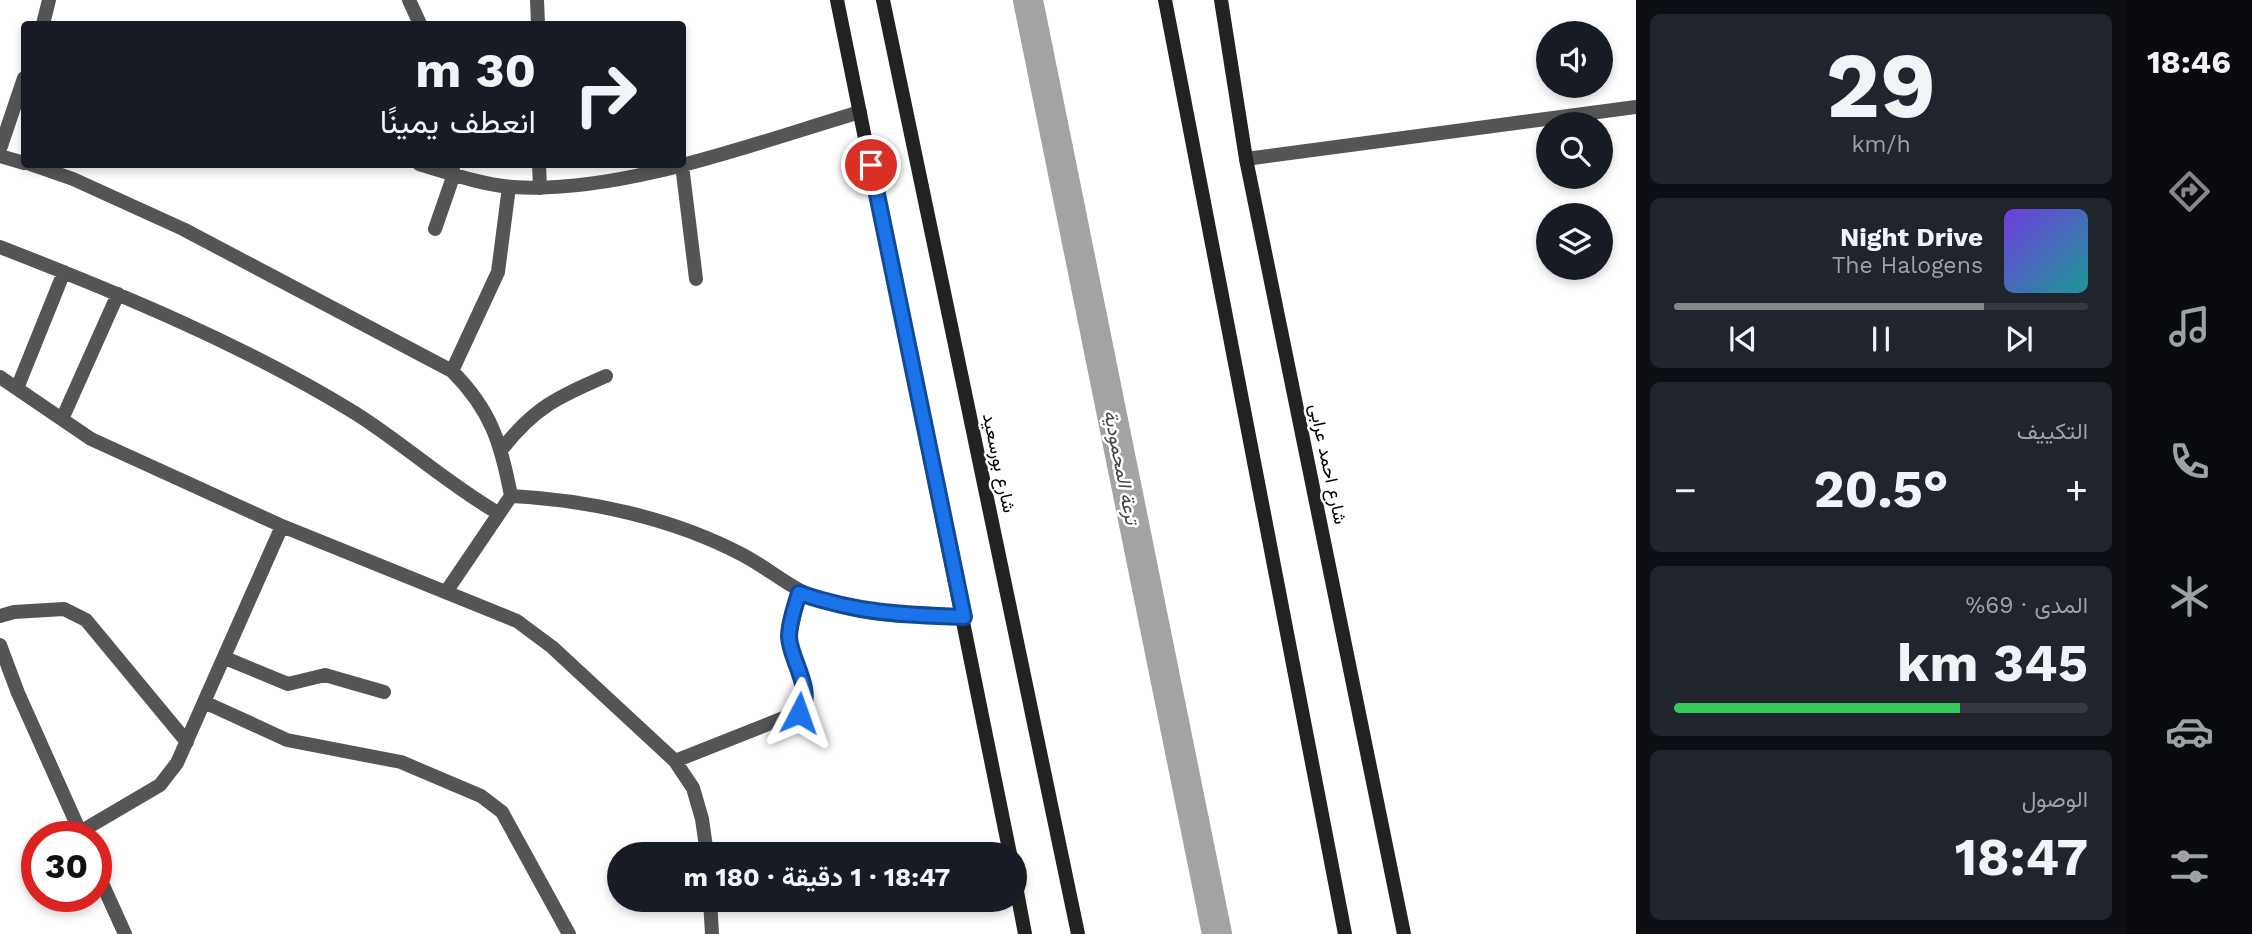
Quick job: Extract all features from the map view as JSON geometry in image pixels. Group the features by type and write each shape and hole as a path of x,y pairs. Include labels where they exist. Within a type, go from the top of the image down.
{"main road":[{"path":"837,0 1008,842"},
{"name":"شارع بورسعيد","path":"883,0 1078,934"},
{"path":"1165,0 1345,934"},
{"name":"شارع احمد عرابى","path":"1221,0 1246,159 1404,934"},
{"path":"1021,912 1025,934"}],"street":[{"path":"44,21 48,0"},
{"path":"409,0 419,21"},
{"path":"537,0 538,21"},
{"path":"0,149 21,87"},
{"path":"1246,159 1636,107"},
{"path":"686,164 860,112"},
{"path":"0,156 21,162"},
{"path":"41,168 73,179 183,229 452,372 473,393 502,449 511,496 446,592"},
{"path":"539,168 540,188"},
{"path":"435,229 453,169 509,187 540,188 663,168"},
{"path":"682,168 696,279"},
{"path":"452,372 498,272 509,187"},
{"path":"0,247 118,294 291,377 346,408 498,513"},
{"path":"18,386 64,272"},
{"path":"63,418 118,294"},
{"path":"502,449 524,420 556,397 606,376"},
{"path":"0,377 18,386 91,439 282,526 517,621 552,647 675,761 693,788 706,842"},
{"path":"511,496 556,499 628,513 653,521 743,555 799,593 839,606 886,615 964,617"},
{"path":"102,821 160,785 177,763 282,526"},
{"path":"675,761 801,711 804,689 789,641 799,593"},
{"path":"0,616 14,612 64,609 86,620 187,742"},
{"path":"0,645 18,693 75,821"},
{"path":"225,658 288,684 326,675 384,692"},
{"path":"204,702 288,740 401,762 481,796 502,812 569,934"},
{"path":"112,905 125,934"},
{"path":"711,912 712,934"}],"waterway":[{"name":"ترعة المحمودية","path":"1028,0 1217,934"}],"route":[{"path":"799,713 805,699 804,689 789,641 799,593 839,606 886,615 964,617 871,165"}]}
